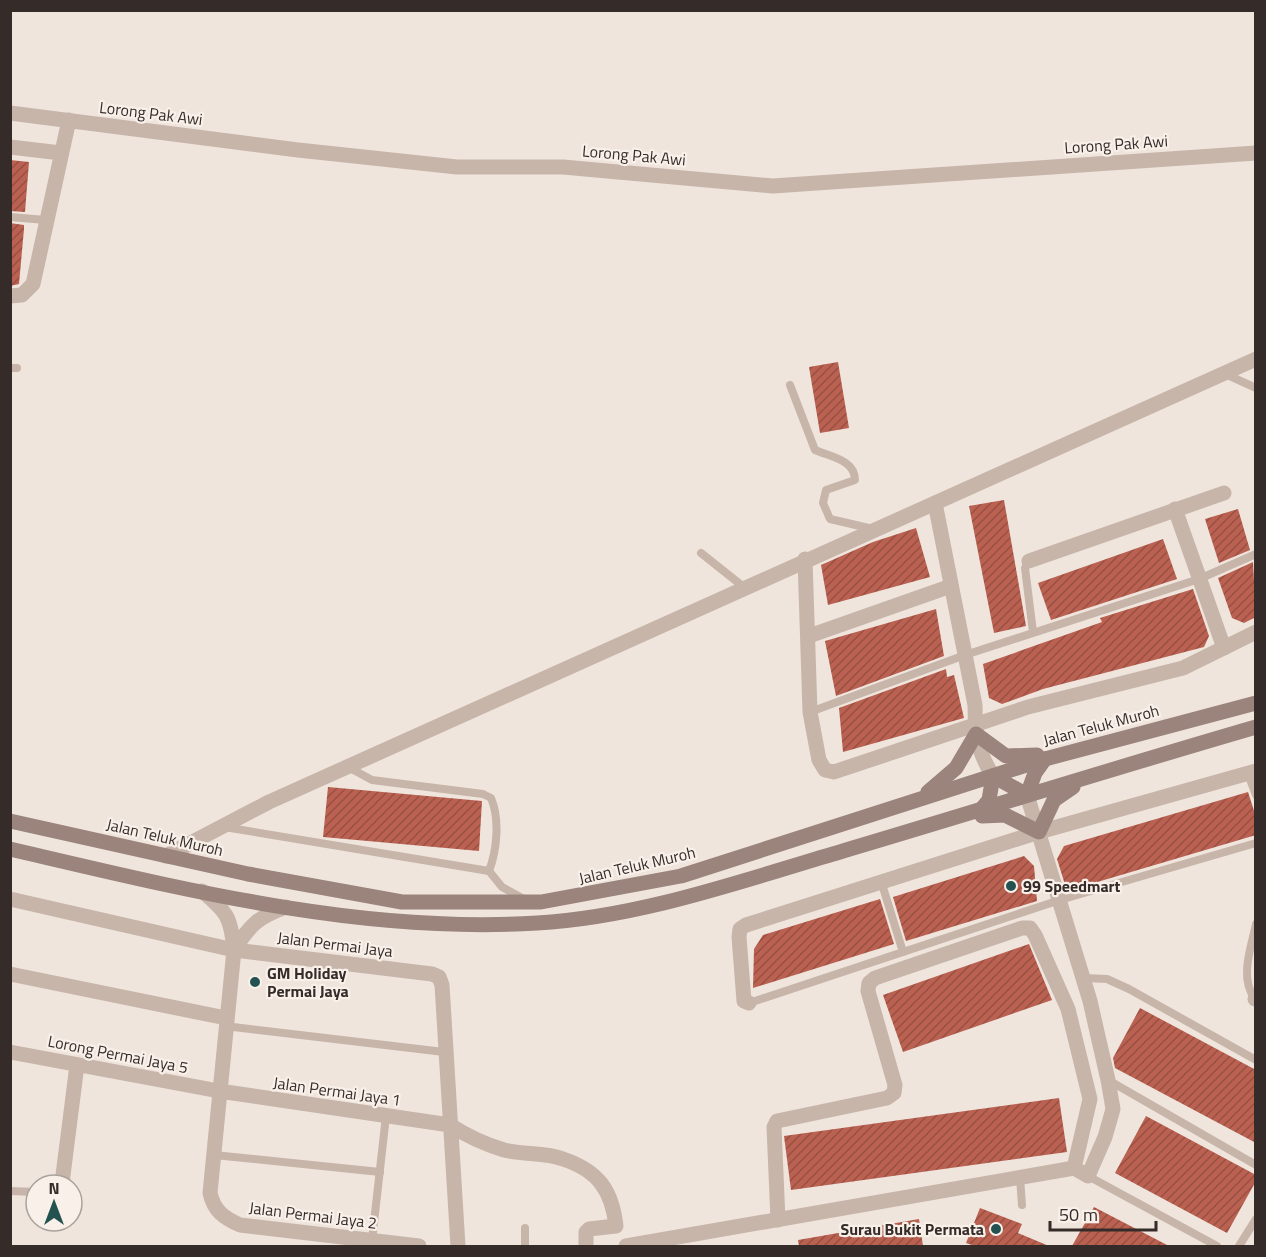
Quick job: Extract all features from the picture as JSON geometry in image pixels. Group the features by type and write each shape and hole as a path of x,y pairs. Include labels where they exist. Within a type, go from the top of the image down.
{"main road":[{"name":"Jalan Teluk Muroh","path":"10,821 316,888 402,902 489,904 541,902 681,876 1045,759 1256,703"},
{"path":"10,849 201,890 347,917 429,924 539,923 612,912 698,893 952,820 1108,770 1256,727"},
{"path":"913,802 945,780 956,768 975,730 1005,756 1066,753"},
{"path":"1027,795 1035,773 1045,759"},
{"path":"952,820 1005,815 1039,832 1054,800 1108,770"},
{"path":"980,811 989,800 993,776 1027,795"}],"street":[{"name":"Lorong Pak Awi","path":"10,113 287,149 457,167 563,167 773,186 1256,153"},
{"path":"10,296 22,295 33,284 69,120"},
{"path":"10,147 61,153"},
{"path":"166,856 221,826 348,767 805,559 1256,359"},
{"path":"1029,561 1224,493"},
{"path":"935,503 975,705 975,730 980,752 993,776"},
{"path":"1175,509 1224,648"},
{"path":"805,559 810,712 819,760 825,770 834,772 975,730 1028,706 1183,668 1256,632"},
{"path":"809,636 951,586"},
{"path":"749,1003 744,1001 740,929 746,925 1039,832 1252,772"},
{"path":"450,1125 469,1137 505,1150 563,1158 589,1172 609,1192 616,1226 626,1246 1074,1168 1088,1176 1106,1137 1113,1109 1084,978 1027,795"},
{"path":"201,890 225,910 232,923 234,950 214,1155"},
{"name":"Jalan Permai Jaya","path":"10,899 234,950 432,974 439,977 442,984 444,1052"},
{"path":"234,950 248,928 265,915 286,906"},
{"path":"778,1220 774,1127 777,1121 887,1098 894,1093 895,1085 868,991 869,983 875,978 1022,928 1030,928 1035,935 1068,1009 1090,1099 1074,1168"},
{"path":"10,974 226,1022"},
{"name":"Lorong Permai Jaya 5","path":"10,1052 219,1091"},
{"path":"444,1052 458,1246"},
{"path":"63,1173 77,1065"},
{"name":"Jalan Permai Jaya 1","path":"219,1091 450,1125"},
{"name":"Jalan Permai Jaya 2","path":"214,1155 210,1193 212,1202 227,1219 240,1225 367,1242 419,1246"},
{"path":"586,1239 595,1227 616,1226"}],"lane":[{"path":"10,217 46,220"},
{"path":"1223,373 1256,388"},
{"path":"790,385 815,450 851,465 855,472 855,480 826,490 824,502 830,519 873,530"},
{"path":"701,553 745,588"},
{"path":"810,712 965,655 1199,579 1256,554"},
{"path":"1029,561 1025,568 1033,632"},
{"path":"348,767 372,780 483,794 491,798 494,805 496,853 489,871"},
{"path":"1252,772 1256,795"},
{"path":"221,826 489,871 511,893 541,902"},
{"path":"749,1003 1060,900 1256,843"},
{"path":"881,881 903,952"},
{"path":"1256,924 1247,979 1248,989 1256,999"},
{"path":"1084,978 1107,979 1129,989 1256,1060"},
{"path":"226,1022 444,1052"},
{"path":"1108,1080 1256,1165"},
{"path":"367,1242 380,1172 386,1116"},
{"path":"214,1155 380,1172"},
{"path":"1088,1176 1217,1246"},
{"path":"1020,1178 1022,1205"},
{"path":"1239,1246 1256,1220"},
{"path":"525,1228 525,1246"}],"building":[{"path":"10,160 29,162 25,212 10,211"},
{"path":"10,223 24,225 24,229 19,284 10,286"},
{"path":"838,362 849,428 820,433 809,367"},
{"path":"1004,500 1026,626 994,633 969,506"},
{"path":"1238,509 1250,550 1219,563 1205,519"},
{"path":"916,528 930,577 828,605 821,565 873,542"},
{"path":"1163,539 1177,579 1051,620 1038,583"},
{"path":"1253,562 1256,617 1244,623 1232,618 1218,578"},
{"path":"1193,589 1209,636 1204,647 1043,689 1002,704 989,698 983,664 1102,622 1100,618"},
{"path":"936,609 944,656 836,696 825,641"},
{"path":"946,669 947,677 954,675 964,718 843,752 839,708"},
{"path":"328,787 482,801 479,851 323,837"},
{"path":"1248,792 1256,817 1256,835 1067,891 1057,859 1064,846"},
{"path":"1024,856 1034,866 1037,901 906,941 893,897"},
{"path":"880,899 894,944 753,988 754,949 763,935"},
{"path":"1029,944 1052,1000 903,1052 883,995"},
{"path":"1140,1008 1256,1070 1256,1143 1115,1068 1113,1058"},
{"path":"1059,1098 1067,1152 791,1190 784,1136"},
{"path":"1146,1116 1256,1175 1256,1181 1227,1233 1115,1173"},
{"path":"1094,1207 1169,1246 1072,1246"},
{"name":"Surau Bukit Permata","path":"980,1208 1022,1224 1018,1233 1049,1246 975,1246 966,1243"},
{"path":"919,1219 923,1246 799,1246 798,1240"}],"place":[{"name":"99 Speedmart","path":"1011,886"},
{"name":"GM Holiday Permai Jaya","path":"255,982"},
{"name":"Surau Bukit Permata","path":"996,1229"}]}
